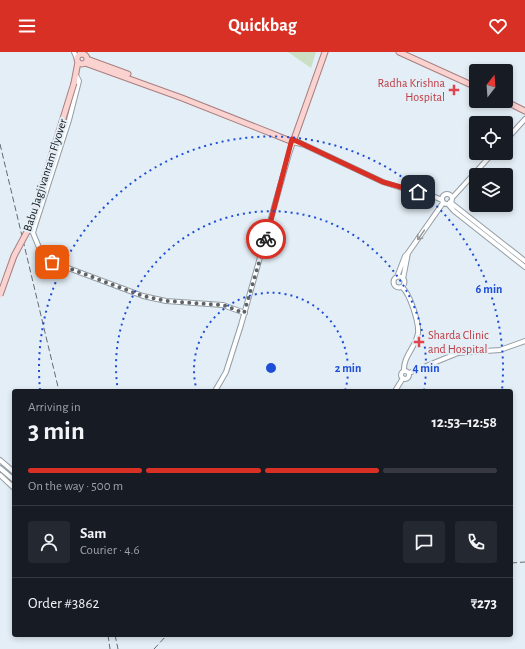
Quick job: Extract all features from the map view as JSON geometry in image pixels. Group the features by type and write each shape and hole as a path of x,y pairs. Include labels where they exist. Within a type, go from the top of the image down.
{"main road":[{"path":"293,141 321,52"},
{"path":"293,141 325,52"},
{"path":"399,52 469,85"},
{"path":"406,52 469,81"},
{"path":"81,53 84,55 82,61 293,141"},
{"name":"Babu Jagjivanram Flyover","path":"0,296 14,256 32,222 76,74 82,61"},
{"path":"513,101 525,107"},
{"path":"513,105 525,111"}],"street":[{"path":"74,52 82,61"},
{"path":"76,74 79,81 69,120 34,229 34,234 43,257 52,262 143,296 166,301 223,305 244,313"},
{"path":"513,132 525,119"},
{"path":"216,389 226,372 293,141 383,182 408,190 428,194 447,201 454,211 525,267"},
{"path":"396,389 403,378 401,375 404,371 405,360 418,333 409,295 402,287 398,288 394,285 394,281 405,256 447,201 487,160"},
{"path":"461,188 442,197 525,262"},
{"path":"428,194 447,194"},
{"path":"447,194 447,201"},
{"path":"402,287 408,253"},
{"path":"396,277 403,279"},
{"path":"404,371 409,373 458,354 500,350 525,341"},
{"path":"403,378 408,378 409,373"},
{"path":"0,460 12,470"},
{"path":"0,468 12,478"},
{"path":"0,476 12,486"}],"green space":[{"path":"288,52 316,52 311,68"}],"railway":[{"path":"0,144 59,389"},
{"path":"513,563 525,562"},
{"path":"108,637 110,649"},
{"path":"115,637 118,649"},
{"path":"154,649 165,637"}],"way so far":[{"path":"52,262 143,296 166,301 223,305 244,313 266,239"}],"place":[{"name":"Radha Krishna Hospital","path":"454,90"},
{"name":"Sharda Clinic and Hospital","path":"419,342"}],"route":[{"path":"266,239 292,139 304,143 305,146 383,182 418,192"}]}
